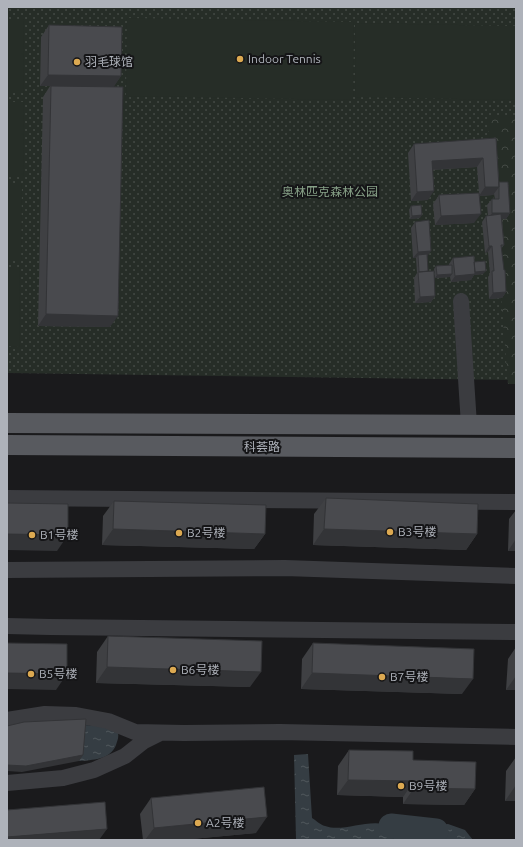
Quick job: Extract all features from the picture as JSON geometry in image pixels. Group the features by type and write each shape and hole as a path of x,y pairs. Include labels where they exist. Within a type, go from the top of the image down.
{"main road":[{"name":"科荟路","path":"7,423 516,425"},
{"name":"科荟路","path":"7,445 516,448"}],"street":[{"path":"461,301 469,425"},
{"path":"7,498 516,502"},
{"path":"7,570 285,568 516,576"},
{"path":"7,626 73,628 516,632"},
{"path":"7,720 45,714 76,715 108,721 135,732 280,732 516,737"},
{"path":"7,783 63,778 94,770 125,756 144,741 161,732"}],"green space":[{"name":"奥林匹克森林公园","path":"7,7 516,7 516,380 7,373"},
{"name":"Indoor Tennis","path":"127,18 354,22 353,100 126,96"},
{"path":"7,19 24,19 23,93 7,93"},
{"path":"356,23 516,26 516,100 355,97"},
{"path":"7,102 24,102 23,176 7,176"},
{"path":"487,116 516,117 516,384 508,384"},
{"path":"7,184 22,184 21,261 7,261"},
{"path":"7,267 20,267 19,347 7,346"}],"water":[{"path":"82,725 104,726 118,733 116,745 110,754 100,758 79,761"},
{"path":"308,754 312,818 320,824 332,828 374,823 391,826 393,840 296,839 294,755"},
{"path":"448,824 465,830 473,840 458,840 435,836 439,825"}],"building":[{"name":"羽毛球馆","path":"49,25 122,27 121,76 48,75"},
{"path":"51,86 123,87 118,316 46,314"},
{"path":"496,138 499,187 485,187 483,158 432,161 434,191 417,192 414,144"},
{"path":"499,182 508,182 510,213 492,213 492,199 499,199"},
{"path":"479,193 481,214 441,216 439,195"},
{"path":"421,205 422,215 412,216 411,206"},
{"path":"501,214 504,245 501,245 505,270 506,292 493,293 492,271 494,271 492,246 489,246 486,216"},
{"path":"429,220 431,251 418,252 415,222"},
{"path":"427,254 428,271 419,272 418,255"},
{"path":"474,256 475,274 455,276 453,258"},
{"path":"485,261 486,271 475,272 474,262"},
{"path":"452,265 452,274 437,275 436,266"},
{"path":"434,271 435,296 420,297 418,272"},
{"path":"326,498 478,504 477,534 324,529"},
{"path":"114,501 266,505 265,534 113,529"},
{"path":"7,503 68,504 68,535 7,534"},
{"path":"108,636 262,641 261,672 107,667"},
{"path":"7,643 67,644 67,674 7,673"},
{"path":"313,643 474,649 473,679 312,673"},
{"path":"86,719 83,755 26,766 7,765 7,726 24,722"},
{"path":"349,750 413,751 413,760 476,762 475,789 414,788 414,781 348,780"},
{"path":"264,787 267,817 154,828 151,798"},
{"path":"105,802 107,829 7,837 7,810"}],"waterway":[{"path":"391,826 436,831"}],"place":[{"name":"Indoor Tennis","path":"240,59"},
{"name":"羽毛球馆","path":"77,62"},
{"name":"B3号楼","path":"390,532"},
{"name":"B2号楼","path":"179,533"},
{"name":"B1号楼","path":"32,535"},
{"name":"B6号楼","path":"173,670"},
{"name":"B5号楼","path":"31,674"},
{"name":"B7号楼","path":"382,677"},
{"name":"B9号楼","path":"401,786"},
{"name":"A2号楼","path":"198,823"}]}
